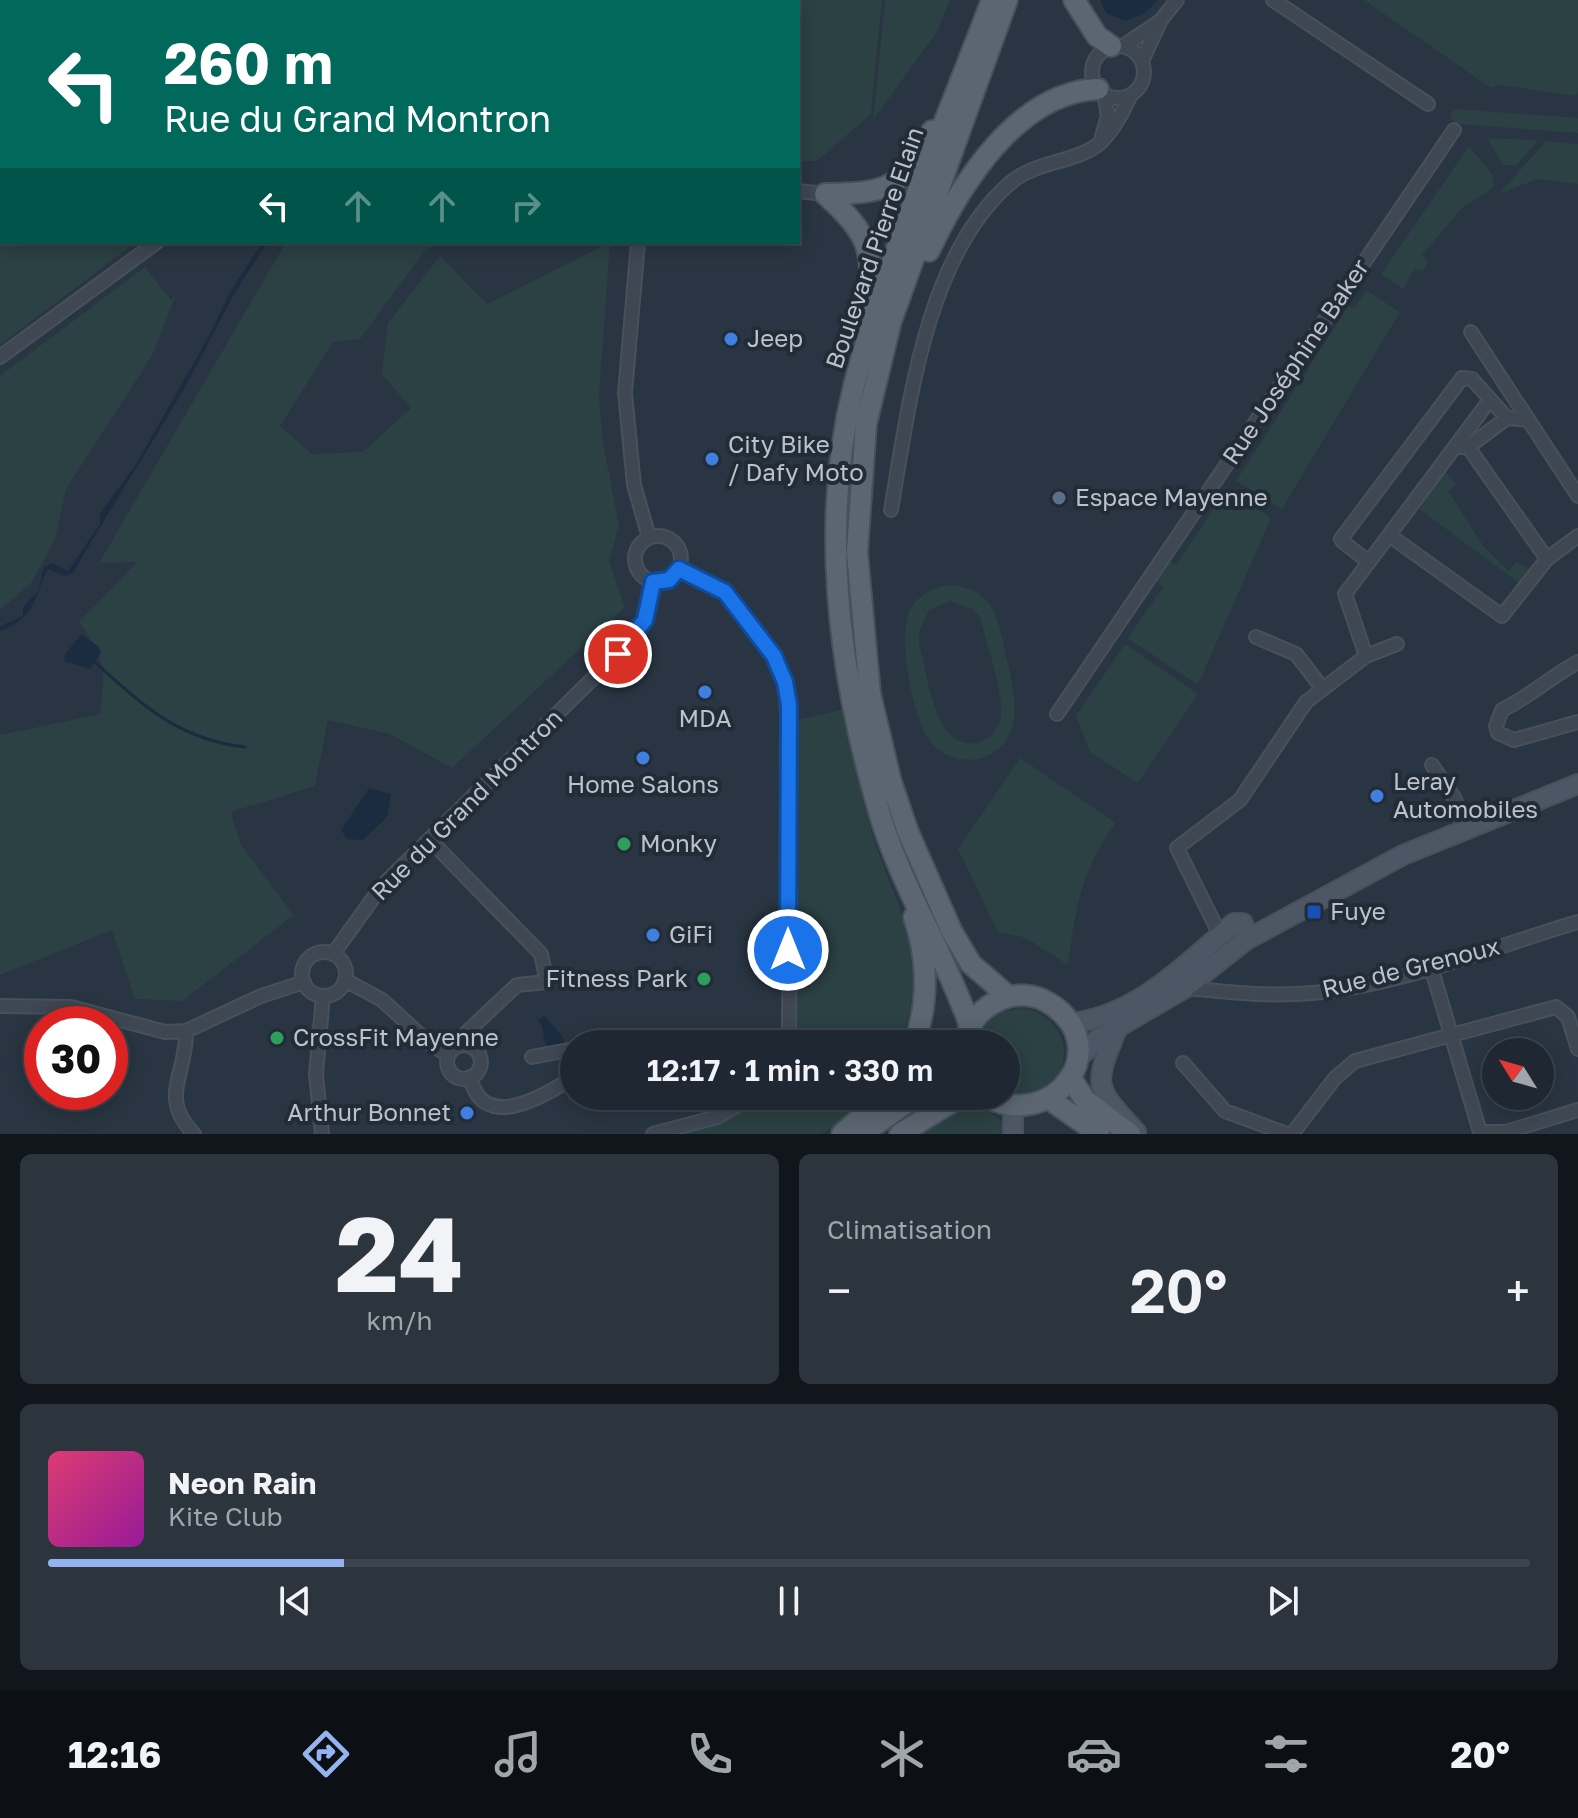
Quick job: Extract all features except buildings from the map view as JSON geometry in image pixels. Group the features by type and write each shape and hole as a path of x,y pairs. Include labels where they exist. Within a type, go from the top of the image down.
{"main road":[{"name":"Boulevard Pierre Elain","path":"965,1030 940,951 888,842 855,714 839,597 839,489 854,387 888,274 992,0"},
{"name":"Boulevard Pierre Elain","path":"1007,0 891,321 866,424 857,552 861,615 876,728 908,832 952,932 971,964 1008,996"},
{"path":"1074,0 1097,36 1117,46"},
{"path":"825,194 870,193 895,184 914,163 962,81"},
{"path":"864,448 927,253 949,207 1013,128 1058,94 1101,92"},
{"path":"825,194 854,221 871,252 871,278 854,387"},
{"path":"1070,1023 1117,1009 1212,966 1244,931 1275,925 1403,855 1578,784"},
{"path":"888,842 924,954 925,989 917,1030"},
{"path":"1078,1058 1098,1039 1117,1029 1178,982 1234,923 1244,931"},
{"path":"970,1030 986,1007 1008,996 1026,995 1043,999 1059,1009 1070,1023 1078,1058 1072,1080 1052,1101 1040,1107 1020,1108"},
{"path":"1117,1029 1102,1062 1102,1090 1138,1134"},
{"path":"1072,1080 1085,1100 1130,1134"},
{"path":"1052,1101 1099,1134"},
{"path":"842,1134 869,1110"},
{"path":"862,1134 896,1110"},
{"path":"900,1134 939,1110"},
{"path":"1013,1110 1013,1134"}],"street":[{"path":"891,510 922,351 947,275 974,223 1010,182 1030,169 1101,143 1131,95 1142,84 1142,61 1161,20 1177,0"},
{"path":"1273,0 1428,104"},
{"path":"1101,143 1108,116 1092,75 1094,60 1161,20"},
{"path":"1117,46 1142,61"},
{"path":"1101,92 1117,98 1131,95"},
{"name":"Rue Joséphine Baker","path":"1057,714 1454,130"},
{"path":"800,191 825,194"},
{"path":"0,357 154,244"},
{"path":"638,244 625,398 634,485 649,537"},
{"path":"1471,332 1528,420 1573,479 1578,496"},
{"path":"1369,562 1341,539 1462,378 1472,379 1507,418 1528,420"},
{"path":"1366,656 1345,594 1462,447 1489,401"},
{"path":"1462,447 1507,418"},
{"path":"1462,447 1547,559"},
{"path":"1389,535 1502,616 1547,559 1578,536"},
{"path":"662,536 674,543 681,555 679,569 669,580 653,582 640,575 634,562 638,547 649,537 662,536"},
{"path":"679,569 725,592 774,656 789,705 789,1030"},
{"name":"Rue du Grand Montron","path":"333,954 382,886 634,638 645,620 653,582"},
{"path":"1256,637 1296,654 1323,689"},
{"path":"1220,935 1177,848 1240,800 1306,702 1366,656 1397,644"},
{"path":"1578,662 1546,679 1536,693 1502,710 1496,726 1498,733 1514,740 1578,722"},
{"path":"1432,765 1455,799 1464,830"},
{"path":"430,840 541,954 547,982 517,985 467,1032 461,1045 448,1055 447,1065 452,1074 470,1077"},
{"name":"Rue de Grenoux","path":"1178,982 1231,995 1310,993 1431,967 1578,922"},
{"path":"318,953 333,954 343,961 345,980 337,992 323,996 312,992 304,982 307,961 318,953"},
{"path":"1212,966 1221,992"},
{"path":"1431,967 1479,1133 1506,1132 1578,1110"},
{"path":"345,980 382,1000 430,1044 448,1055"},
{"path":"0,1006 71,1007 165,1032 186,1031 261,996 304,982"},
{"path":"322,1134 316,1074 323,996"},
{"path":"1183,1063 1225,1111 1289,1134 1335,1078 1355,1061 1556,1007 1568,1017 1578,1049"},
{"path":"186,1031 174,1106 181,1121 194,1134"},
{"path":"461,1045 476,1050 480,1060 478,1070 470,1077"},
{"path":"532,1057 560,1052"},
{"path":"470,1077 480,1099 500,1111 512,1111 560,1085"},
{"path":"653,1134 717,1117 729,1110"}],"green space":[{"path":"800,0 882,0 871,114 817,161 800,161"},
{"path":"885,0 950,0 937,32 873,120"},
{"path":"1364,0 1578,0 1578,93 1575,96 1501,85 1491,88"},
{"path":"1454,109 1578,118 1578,133 1458,124 1450,118"},
{"path":"1487,138 1538,140 1517,165 1503,165"},
{"path":"1546,141 1578,144 1578,184 1537,179 1499,194"},
{"path":"1469,146 1493,175 1493,188 1462,208 1422,255 1428,262 1423,271 1415,269 1403,289 1381,274"},
{"path":"0,244 133,244 0,345"},
{"path":"285,244 436,244 425,251 360,339 333,342 280,426 312,454 363,452 411,408 382,374 388,323 440,256 487,304 610,244 599,396 603,443 619,525 609,561 625,607 452,768 390,734 328,720 315,786 231,812 240,843 294,915 182,1001 135,999 112,930 0,975 0,735 100,714 102,665 79,622 137,562 99,563"},
{"path":"145,267 171,300 177,292 152,356 66,489 55,539 32,582 0,610 0,376"},
{"path":"1366,290 1400,312 1282,509 1236,481 1349,305 1354,308"},
{"path":"1445,472 1457,484 1448,491 1484,547 1509,571 1516,562 1530,569 1520,584 1418,508"},
{"path":"1226,490 1271,518 1198,685 1128,638 1163,587 1154,580 1168,559 1176,565"},
{"path":"959,586 986,600 998,622 1012,681 1012,728 996,751 973,760 958,759 944,753 927,737 908,675 905,639 909,612 925,594 941,587","holes":["950,601 972,609 980,617 994,666 1001,715 991,735 979,742 964,743 952,736 936,708 919,632 929,610"]},
{"path":"1125,644 1198,694 1138,783 1090,752 1076,716"},
{"path":"845,709 872,831 911,944 913,989 904,1030 793,1030 797,720"},
{"path":"1020,758 1116,823 1095,857 1082,890 1068,965 1026,938 998,932 958,849"},
{"path":"1025,1008 1045,1017 1057,1030 1063,1045 1063,1060 1057,1075 1046,1087 1029,1094 1020,1094 1020,1030 982,1030 994,1017"},
{"path":"741,1110 856,1110 842,1123 820,1134 676,1134 728,1119"},
{"path":"955,1110 987,1110 1006,1124 1006,1134 915,1134"}],"water":[{"path":"1100,0 1158,0 1144,14 1125,21 1106,13"},
{"path":"262,244 267,244 231,300 177,401 73,573 65,576 48,569 36,598 27,613 12,626 0,631 0,626 23,616 23,607 38,591 44,567 52,563 68,571 100,524 100,513 135,466 210,334 230,292"},
{"path":"81,634 98,646 101,653 90,669 64,661 66,653"},
{"path":"369,788 391,794 387,817 363,840 347,839 341,830"},
{"path":"544,1016 560,1033 560,1046 549,1049 538,1020"}],"waterway":[{"path":"96,663 147,707 182,729 201,737 245,747"}],"place":[{"name":"Jeep","path":"731,339"},
{"name":"City Bike / Dafy Moto","path":"712,459"},
{"name":"Espace Mayenne","path":"1059,498"},
{"name":"MDA","path":"705,692"},
{"name":"Home Salons","path":"643,758"},
{"name":"Leray Automobiles","path":"1377,796"},
{"name":"Monky","path":"624,844"},
{"name":"Fuye","path":"1314,912"},
{"name":"GiFi","path":"653,935"},
{"name":"Fitness Park","path":"704,979"},
{"name":"CrossFit Mayenne","path":"277,1038"},
{"name":"Arthur Bonnet","path":"467,1113"}],"route":[{"path":"618,654 634,638 645,620 653,582 669,580 679,569 725,592 774,656 785,682 789,705 788,950"}]}
